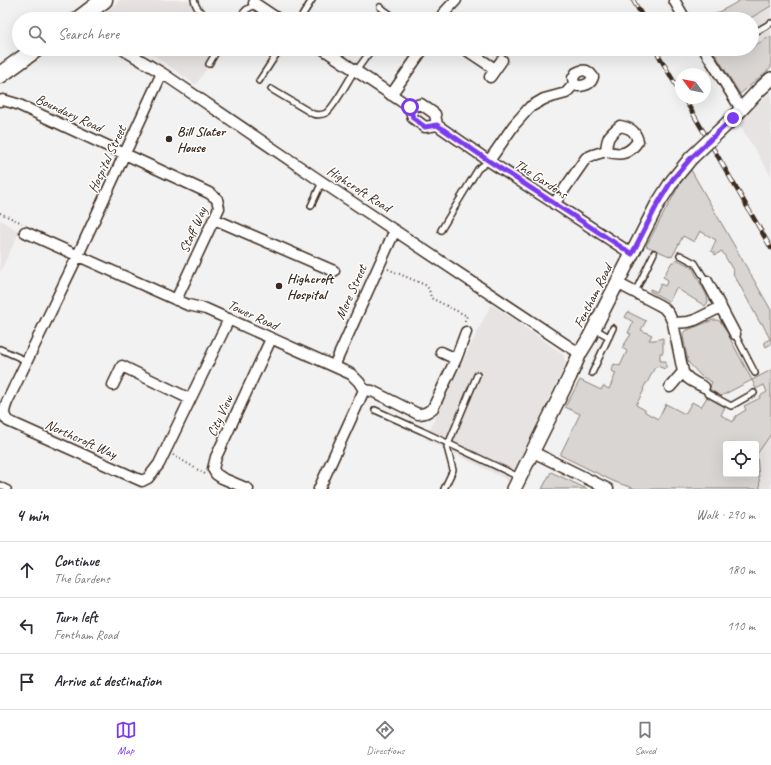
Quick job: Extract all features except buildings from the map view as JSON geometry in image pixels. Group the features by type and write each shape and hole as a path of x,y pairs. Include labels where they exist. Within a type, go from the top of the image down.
{"main road":[{"path":"89,12 104,0"},
{"path":"0,75 26,56"}],"street":[{"path":"445,12 456,0"},
{"path":"674,0 681,12"},
{"path":"255,3 268,12"},
{"name":"Highcroft Road","path":"134,56 162,73 322,182 580,353"},
{"name":"The Gardens","path":"334,56 410,107 413,118 425,127 437,125 489,161 632,254"},
{"path":"391,94 418,56"},
{"path":"473,56 493,73 502,60"},
{"path":"708,56 737,114"},
{"name":"Hospital Street","path":"78,255 162,73"},
{"name":"Fentham Road","path":"517,483 580,353 594,329 657,205 672,180 691,158 737,114 760,89 770,83"},
{"path":"489,161 514,125 530,107 544,99 566,93 574,84"},
{"name":"Boundary Road","path":"0,101 3,100 17,104 125,154"},
{"name":"The Gardens","path":"410,107 421,104 435,114 437,125"},
{"path":"554,204 586,158 606,151"},
{"name":"Staff Way","path":"125,154 209,193 217,199 219,208 176,300"},
{"path":"214,219 334,271"},
{"name":"Mere Street","path":"334,366 395,230"},
{"name":"Tower Road","path":"25,232 176,300 188,305 206,308 271,339 334,366 351,374 364,390"},
{"name":"Northcroft Way","path":"78,255 4,409 4,414 8,422 142,481 148,478 159,464 229,319"},
{"path":"707,280 736,334"},
{"path":"617,283 664,308 669,314 673,323 685,376 704,387"},
{"path":"673,323 695,320 721,307"},
{"path":"319,489 364,390 372,391 418,414 424,414 433,408 456,360 466,332"},
{"name":"City View","path":"216,474 213,469 216,457 271,339"},
{"path":"441,352 456,360"},
{"path":"113,386 122,366 190,399"},
{"path":"670,387 683,372"},
{"path":"533,452 608,489"},
{"path":"216,474 248,489"}],"lane":[{"path":"194,0 197,8 202,12"},
{"path":"304,12 312,0"},
{"path":"244,12 255,3"},
{"path":"380,7 387,12"},
{"path":"759,30 771,22"},
{"path":"209,64 214,56"},
{"path":"259,80 275,56"},
{"path":"271,89 313,114 321,115 332,106 367,56"},
{"path":"441,230 478,169 489,161"},
{"path":"311,206 322,182"},
{"path":"634,292 654,253"},
{"path":"680,254 696,263 707,280"},
{"path":"592,373 613,328"},
{"path":"594,329 609,337"},
{"path":"736,334 755,373"},
{"path":"0,349 27,361"},
{"path":"444,489 453,470 447,447 477,375"},
{"path":"704,387 707,393 731,406 754,393"},
{"path":"375,410 448,444 517,483"},
{"path":"0,485 8,489"}],"path":[{"path":"0,213 24,224 25,232"},
{"path":"379,265 425,285 429,289 431,298 467,316 462,328 466,332"},
{"path":"165,451 206,475 216,474"}],"shaded area":[{"path":"120,0 188,0 205,12 108,12 108,10"},
{"path":"741,0 771,0 771,6 759,13 719,12"},
{"path":"771,6 771,36 759,43 759,13"},
{"path":"771,36 771,68 740,94 716,56 759,56 759,43"},
{"path":"155,56 215,56 196,85"},
{"path":"771,92 771,176 738,122"},
{"path":"691,170 771,310 771,344 766,347 764,342 770,339 736,280 733,273 734,272 722,251 715,255 714,252 711,251 716,240 700,231 694,242 683,236 672,257 646,246 682,180"},
{"path":"0,220 17,230 19,233 0,272"},
{"path":"676,259 692,267 707,296 708,302 705,306 676,288 669,302 650,291 650,289 657,292 661,284 665,286 668,280 663,277 672,262"},
{"path":"491,304 563,354 566,363 509,481 425,439"},
{"path":"628,312 646,321 641,330 652,335 649,340 663,338 663,353 660,353 660,361 666,361 666,368 655,367 636,405 658,419 666,404 685,414 692,402 701,407 707,397 725,407 721,415 733,422 736,416 746,410 744,406 760,398 760,396 767,392 764,385 756,389 752,380 771,370 771,434 759,451 759,441 723,441 723,477 759,477 760,489 636,489 615,482 560,455 580,414 565,407 580,380 601,390 603,386 609,389 616,373 611,371 614,364 620,366 627,351 622,348 631,334 628,333 633,322 625,317"},
{"path":"713,320 721,322 752,380 721,396 709,389 712,382 701,376 688,362 683,333"},
{"path":"771,434 771,489 760,489 759,451"},
{"path":"551,472 587,489 542,489"}],"railway":[{"path":"633,0 640,12"},
{"path":"659,56 675,84"},
{"path":"687,104 771,248"}],"place":[{"name":"Bill Slater House","path":"169,139"},
{"name":"Highcroft Hospital","path":"279,286"}],"route":[{"path":"410,107 413,118 425,127 437,125 489,161 632,254 657,205 672,180 691,158 733,118"}]}
